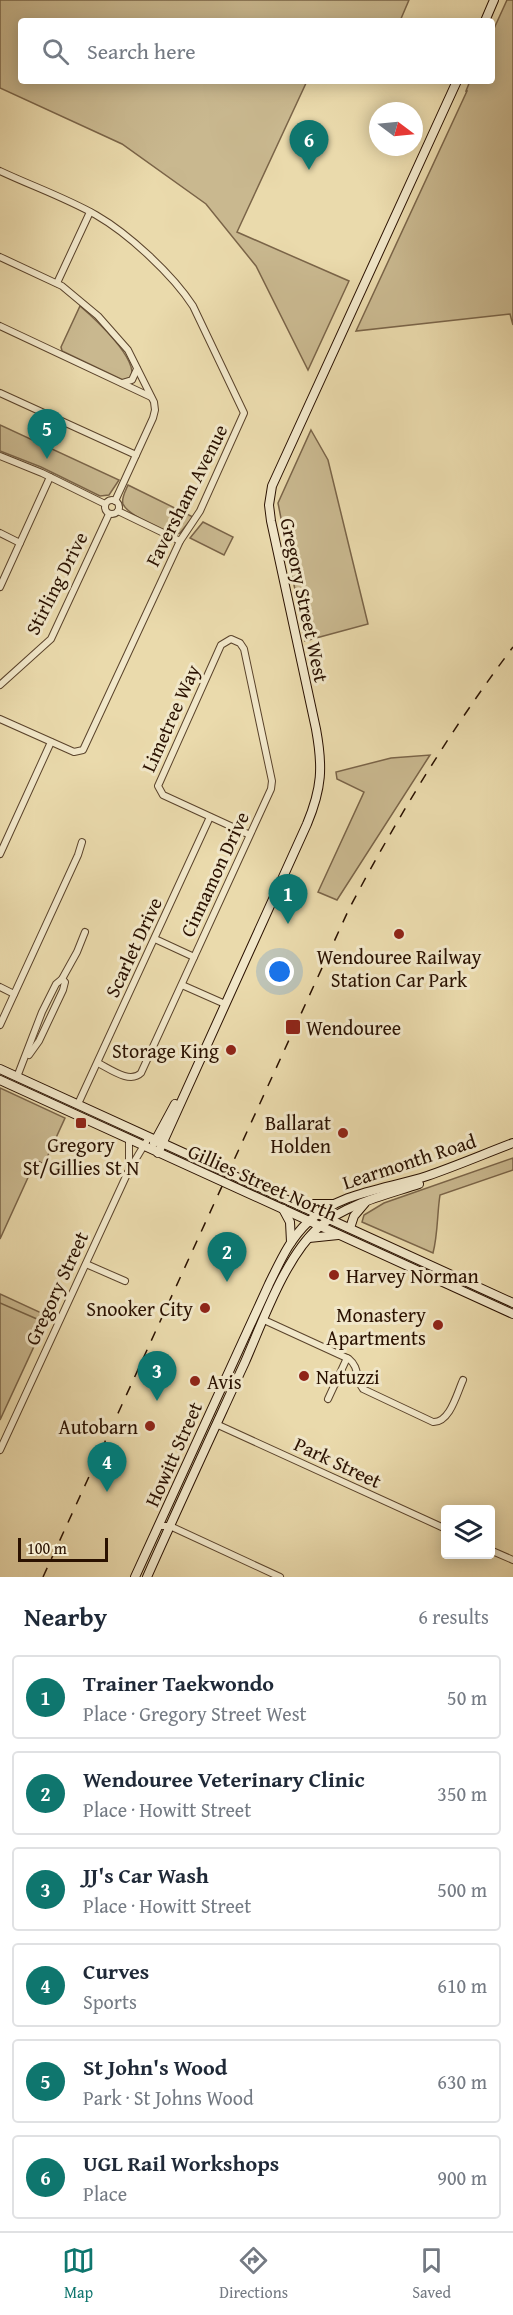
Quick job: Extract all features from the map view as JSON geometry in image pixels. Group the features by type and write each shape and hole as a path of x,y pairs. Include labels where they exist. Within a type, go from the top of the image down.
{"main road":[{"path":"485,18 494,0"},
{"name":"Gregory Street West","path":"151,1150 196,1067 314,808 321,774 315,729 271,521 269,505 272,486 456,84"},
{"name":"Gillies Street North","path":"0,1069 318,1214 347,1232 513,1314"},
{"name":"Gillies Street North","path":"0,1080 282,1208 322,1225 347,1232 513,1303"},
{"name":"Learmonth Road","path":"322,1225 365,1203 496,1152 513,1143"},
{"name":"Learmonth Road","path":"310,1220 334,1204 362,1194 429,1175 496,1152 513,1149"},
{"path":"308,1238 347,1232 354,1216 365,1203"},
{"path":"296,1204 334,1204"},
{"path":"282,1208 290,1222 291,1242"},
{"name":"Howitt Street","path":"135,1577 291,1242 310,1220"},
{"name":"Howitt Street","path":"147,1577 286,1272 308,1238 322,1225"},
{"path":"255,1316 264,1320"},
{"path":"219,1393 228,1398"}],"street":[{"name":"Faversham Avenue","path":"0,171 90,212 140,248 185,295 195,310 244,409 243,418 200,512 180,541 85,748 75,753 51,742"},
{"path":"57,283 90,212"},
{"path":"0,257 57,283 84,302 123,343 155,405 155,413 115,501"},
{"path":"0,326 151,397"},
{"path":"122,383 132,380 137,369"},
{"path":"0,393 136,455"},
{"path":"0,456 105,504"},
{"path":"0,587 50,477"},
{"path":"105,504 110,500 115,501"},
{"path":"105,504 105,511 115,514 118,504 115,501"},
{"path":"118,510 180,541"},
{"name":"Stirling Drive","path":"0,685 51,639 109,514"},
{"path":"0,533 20,543"},
{"name":"Limetree Way","path":"233,639 221,645 158,784 162,795 250,835"},
{"name":"Cinnamon Drive","path":"98,1063 129,1078 139,1075 270,792 272,781 243,647 233,639"},
{"path":"0,719 51,742 0,854"},
{"name":"Scarlet Drive","path":"78,1104 210,817"},
{"path":"0,1025 82,842"},
{"path":"17,1077 42,1012 57,981 62,979 81,945 85,932"},
{"path":"155,939 194,957"},
{"path":"22,1066 51,1017 63,990 65,982 62,979"},
{"path":"182,984 225,1004"},
{"path":"0,987 14,994"},
{"path":"54,987 63,990"},
{"path":"42,1012 51,1017"},
{"path":"85,1090 84,1100 88,1109"},
{"name":"Gregory Street","path":"0,1450 128,1172 129,1140"},
{"name":"Gregory Street","path":"128,1172 151,1150"},
{"path":"86,1264 125,1281"},
{"path":"264,1320 347,1358 356,1366 359,1384 363,1389 434,1422 445,1418 463,1380"},
{"path":"328,1399 347,1358"},
{"name":"Park Street","path":"216,1424 441,1527"},
{"path":"159,1526 170,1526 280,1577"},
{"path":"166,1535 183,1533"},
{"path":"495,1552 513,1560"}],"shaded area":[{"path":"0,0 409,0 401,18 18,18 18,84 306,84 237,232 349,281 308,370 256,266 206,204 122,144 0,88"},
{"path":"507,0 513,0 513,325 510,314 356,331 469,84 495,84 495,26"},
{"path":"80,306 114,339 122,350 132,370 131,378 123,380 62,351 61,347"},
{"path":"0,425 119,480 109,495 100,496 41,467 0,451"},
{"path":"311,430 328,460 368,624 305,641 278,503"},
{"path":"128,485 193,517 180,533 174,535 146,522 126,509 123,504"},
{"path":"203,522 233,537 224,555 190,538"},
{"path":"430,755 337,900 318,892 364,792 337,779 336,772 391,758"},
{"path":"0,1088 65,1118 44,1164 36,1160 0,1239"},
{"path":"513,1158 513,1170 440,1195 433,1253 362,1222 364,1215 384,1203"},
{"path":"0,1294 48,1316 0,1420"}],"waterway":[{"path":"0,1303 37,1319"}],"railway":[{"path":"43,1577 349,909 426,775 468,710 513,647"}],"place":[{"name":"UGL Rail Workshops","path":"309,170"},
{"name":"St John's Wood","path":"47,459"},
{"name":"Trainer Taekwondo","path":"288,924"},
{"name":"Wendouree Railway Station Car Park","path":"399,934"},
{"name":"Wendouree","path":"293,1027"},
{"name":"Storage King","path":"231,1050"},
{"name":"Gregory St/Gillies St N","path":"81,1123"},
{"name":"Ballarat Holden","path":"343,1133"},
{"name":"Harvey Norman","path":"334,1275"},
{"name":"Wendouree Veterinary Clinic","path":"227,1282"},
{"name":"Snooker City","path":"205,1308"},
{"name":"Monastery Apartments","path":"438,1325"},
{"name":"Natuzzi","path":"304,1376"},
{"name":"Avis","path":"195,1381"},
{"name":"JJ's Car Wash","path":"157,1401"},
{"name":"Autobarn","path":"150,1426"},
{"name":"Curves","path":"107,1492"}]}
